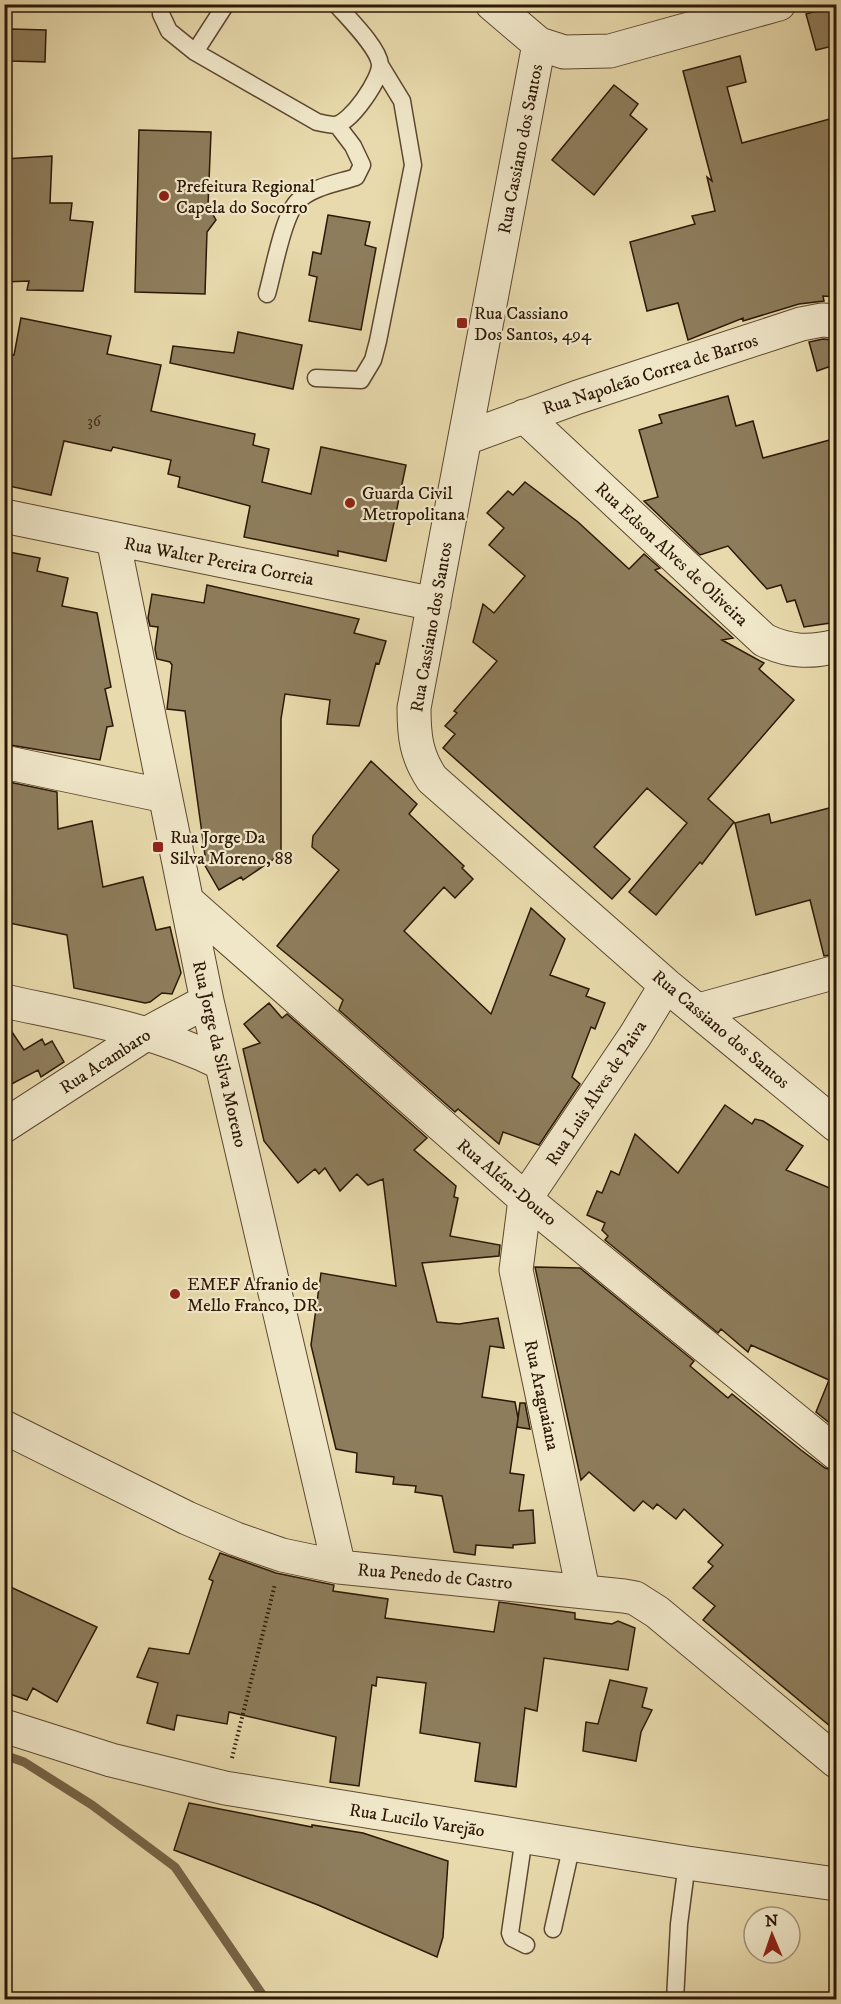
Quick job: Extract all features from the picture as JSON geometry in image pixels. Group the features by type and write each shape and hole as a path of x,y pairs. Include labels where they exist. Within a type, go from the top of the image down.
{"street":[{"name":"Rua Cassiano dos Santos","path":"492,4 539,44 414,708 414,736 419,760 432,778 666,984 837,1125"},
{"path":"539,44 564,52 610,51 779,4"},
{"name":"Rua Napoleão Correa de Barros","path":"466,438 524,416 801,324 822,320 837,321"},
{"name":"Rua Edson Alves de Oliveira","path":"524,416 764,640 785,650 816,651 837,646"},
{"name":"Rua Walter Pereira Correia","path":"4,516 434,604"},
{"name":"Rua Jorge da Silva Moreno","path":"113,539 207,1001 339,1567"},
{"path":"4,762 165,796"},
{"name":"Rua Além-Douro","path":"187,901 525,1200 837,1453"},
{"path":"699,1010 837,972"},
{"name":"Rua Luis Alves de Paiva","path":"525,1200 635,1036 666,984"},
{"path":"4,1001 173,1041 221,1063"},
{"name":"Rua Acambaro","path":"4,1126 146,1034 207,1001"},
{"name":"Rua Araguaiana","path":"525,1200 516,1270 583,1590"},
{"name":"Rua Penedo de Castro","path":"4,1427 187,1518 282,1555 339,1567 583,1590 634,1598 647,1605 837,1761"},
{"name":"Rua Lucilo Varejão","path":"4,1726 111,1760 225,1788 687,1863 837,1884"}],"lane":[{"path":"162,4 161,14 169,30 195,51 317,122 337,125 352,116 376,79 380,65"},
{"path":"195,51 226,4"},
{"path":"316,378 361,380 373,360 413,165 402,101 380,65 376,52 336,4"},
{"path":"267,294 286,225 297,202 318,188 356,177 363,165 353,146 337,125"},
{"path":"524,1837 510,1933 512,1938 526,1945"},
{"path":"553,1929 572,1844"},
{"path":"665,2000 666,1997 675,2000 679,1924 687,1863"}],"path":[{"path":"225,1788 282,1555"}],"building":[{"path":"837,5 837,45 816,50 806,14"},
{"path":"11,29 46,30 45,62 10,61"},
{"path":"740,56 746,82 727,87 742,143 837,117 837,297 823,296 824,301 799,304 743,321 743,318 688,340 678,303 647,311 630,242 695,224 692,216 715,211 707,177 712,181 683,71"},
{"path":"614,85 638,104 630,115 647,129 594,195 552,160"},
{"path":"139,130 211,132 208,206 216,220 207,232 205,294 135,292"},
{"path":"52,156 50,203 72,203 70,220 93,222 83,291 27,290 29,281 4,282 4,159"},
{"path":"328,215 370,222 365,245 376,248 361,330 309,321 317,277 309,275 313,252 321,254"},
{"path":"21,318 111,336 107,354 161,365 151,411 255,434 253,445 269,449 262,482 311,494 321,447 406,465 386,561 338,551 338,556 244,537 250,506 178,487 180,477 168,474 171,460 113,447 111,451 64,441 51,495 4,485 4,355 14,355"},
{"path":"238,332 302,345 293,389 170,363 173,346 234,353"},
{"path":"823,339 833,340 837,364 817,371 809,342"},
{"path":"728,396 736,426 753,421 763,458 837,438 837,622 804,627 795,600 787,602 781,585 767,589 728,546 700,555 644,501 658,497 639,430 662,423 659,415"},
{"path":"525,482 578,522 629,569 644,554 660,568 655,570 733,638 722,640 764,663 759,669 794,700 708,799 734,822 702,864 700,862 656,915 629,892 687,823 647,788 594,847 630,879 612,899 443,748 455,734 445,726 457,713 454,711 497,661 473,642 483,604 494,613 525,576 489,545 504,528 487,513 508,491 513,495"},
{"path":"4,551 40,558 37,571 68,578 62,606 97,613 111,687 105,689 113,726 107,727 100,760 4,744"},
{"path":"207,585 359,619 354,633 386,641 379,664 376,663 359,726 327,724 330,700 285,694 281,719 281,854 243,880 241,877 219,890 200,857 205,855 185,711 167,709 172,665 170,662 157,659 155,649 158,627 150,626 148,618 152,594 204,603"},
{"path":"371,761 417,804 409,814 464,866 462,868 473,879 455,898 444,887 404,931 491,1014 531,908 565,939 550,975 589,989 586,996 605,1003 595,1029 591,1027 572,1077 580,1084 539,1145 503,1132 499,1144 458,1109 455,1112 339,1010 343,1000 277,946 339,870 312,847 313,836"},
{"path":"4,781 57,792 58,829 92,821 103,887 143,877 156,930 170,927 181,973 172,994 162,993 145,1003 74,988 67,935 4,922"},
{"path":"837,806 837,954 824,956 810,900 756,915 735,823 769,814 771,823"},
{"path":"269,1003 282,1018 287,1014 427,1138 414,1150 456,1186 454,1197 458,1198 450,1236 500,1245 499,1256 422,1263 437,1322 459,1324 498,1318 504,1348 490,1346 482,1397 515,1402 518,1418 510,1473 524,1475 519,1511 533,1510 535,1543 513,1545 513,1548 476,1545 475,1555 454,1552 442,1496 415,1492 416,1486 393,1484 394,1477 356,1472 357,1453 336,1449 311,1345 321,1273 396,1286 383,1179 368,1185 357,1174 340,1191 325,1168 319,1174 315,1169 298,1183 264,1141 243,1049 260,1043 244,1024"},
{"path":"4,1020 24,1050 42,1039 45,1045 52,1041 64,1062 41,1077 38,1070 4,1088"},
{"path":"725,1105 752,1124 755,1119 763,1121 803,1146 786,1170 837,1191 837,1429 816,1412 829,1380 751,1345 748,1352 721,1329 718,1333 605,1240 608,1236 602,1230 605,1223 587,1215 597,1191 602,1193 611,1171 619,1175 635,1134 678,1173"},
{"path":"535,1267 580,1268 694,1361 690,1366 728,1398 732,1394 825,1468 837,1471 837,1732 703,1620 715,1606 693,1588 713,1566 708,1562 723,1545 684,1509 676,1519 657,1504 653,1509 643,1501 634,1511 589,1472 581,1480"},
{"path":"520,1403 525,1403 530,1429 517,1427"},
{"path":"220,1553 276,1573 334,1585 333,1591 388,1599 385,1618 494,1632 499,1602 575,1613 575,1619 612,1624 618,1621 635,1628 628,1670 544,1658 537,1711 525,1708 516,1787 475,1781 480,1743 420,1733 426,1683 377,1677 376,1686 372,1685 359,1786 330,1782 336,1737 229,1712 227,1724 177,1715 174,1730 147,1723 158,1683 137,1677 149,1648 189,1654 213,1581 209,1579"},
{"path":"4,1584 97,1627 57,1702 33,1688 27,1700 4,1692"},
{"path":"610,1680 647,1688 642,1707 652,1710 641,1732 636,1761 583,1751 586,1722 598,1724"},
{"path":"189,1803 312,1827 312,1825 363,1833 448,1861 443,1937 437,1957 318,1905 174,1850"}],"waterway":[{"path":"4,1755 24,1762 92,1805 175,1867 266,2000"}],"place":[{"name":"Prefeitura Regional Capela do Socorro","path":"164,196"},
{"name":"Rua Cassiano Dos Santos, 494","path":"462,323"},
{"name":"Guarda Civil Metropolitana","path":"350,503"},
{"name":"Rua Jorge Da Silva Moreno, 88","path":"158,847"},
{"name":"EMEF Afranio de Mello Franco, DR.","path":"175,1294"}]}
